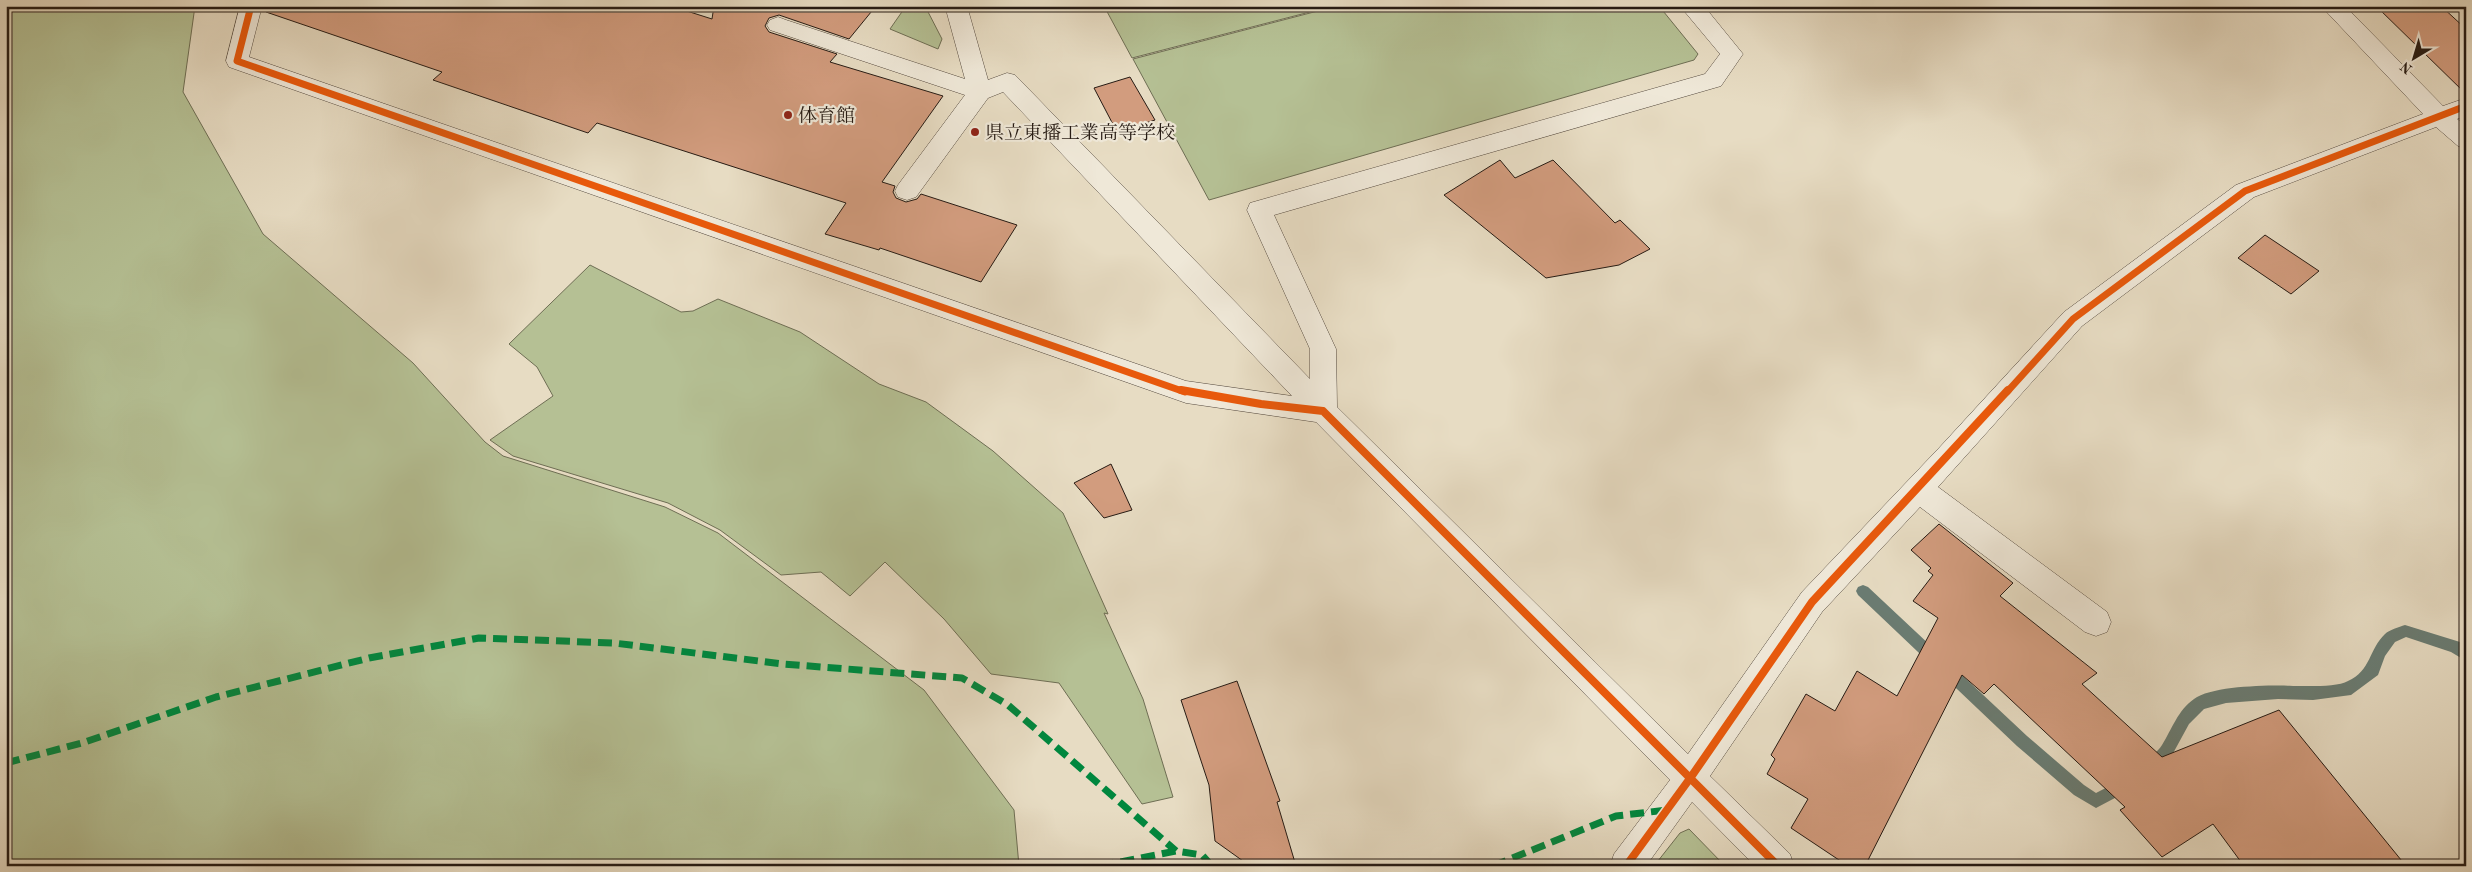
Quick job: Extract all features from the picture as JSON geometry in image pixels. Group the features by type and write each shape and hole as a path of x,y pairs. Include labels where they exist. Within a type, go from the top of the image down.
{"street":[{"path":"251,6 238,61 1186,392 1261,404 1322,411"},
{"path":"956,6 980,92"},
{"path":"1322,411 1323,349 1259,210 1713,80 1732,54 1691,6"},
{"path":"2332,6 2439,116 2466,140"},
{"path":"778,25 980,92"},
{"path":"907,191 980,92 1007,81 1322,411 1691,777 1778,866"},
{"path":"1626,866 1691,777 1812,602 2073,319 2245,191 2466,106"},
{"path":"1918,489 2096,622"}],"green space":[{"path":"6,6 195,6 183,92 263,234 413,363 485,442 503,456 665,507 718,533 924,690 1014,810 1019,866 6,866"},
{"path":"906,6 925,6 942,39 938,49 890,29"},
{"path":"1104,6 1333,6 1132,58"},
{"path":"1337,6 1659,6 1698,54 1694,60 1209,200 1133,59"},
{"path":"590,265 681,312 693,311 718,299 800,332 879,384 926,402 993,451 1063,513 1108,614 1104,613 1143,699 1173,797 1142,804 1059,683 991,674 944,619 885,562 850,596 821,572 781,575 720,530 668,503 513,456 490,440 553,396 537,367 509,344"},
{"path":"1689,829 1725,866 1654,866 1680,833"}],"building":[{"path":"267,6 671,6 712,19 714,6 876,6 849,39 779,15 769,18 765,26 769,32 837,54 830,62 943,96 882,182 895,186 893,192 896,198 906,202 917,199 921,194 1017,225 981,282 880,248 879,250 825,234 846,203 597,123 588,133 433,80 442,72 266,12"},
{"path":"2376,6 2441,6 2466,29 2466,94"},
{"path":"1130,77 1155,120 1117,132 1094,88"},
{"path":"1500,160 1515,178 1553,160 1615,223 1620,220 1650,249 1619,265 1546,278 1444,195"},
{"path":"2265,235 2319,271 2291,294 2238,258"},
{"path":"1111,464 1132,510 1104,518 1074,483"},
{"path":"1939,524 2013,583 2000,596 2097,673 2082,684 2162,757 2279,710 2406,866 2244,866 2213,824 2162,857 2120,810 2125,807 1994,684 1984,694 1962,675 1865,866 1848,866 1791,828 1808,799 1767,774 1775,759 1771,755 1806,694 1835,711 1857,671 1897,696 1938,618 1913,601 1933,575 1928,571 1931,568 1911,550"},
{"path":"1237,681 1280,801 1277,802 1296,866 1250,866 1215,841 1209,785 1181,700"}],"waterway":[{"path":"1863,591 2022,741 2079,790 2096,801 2125,785"},
{"path":"2149,767 2166,752 2184,719 2200,703 2226,696 2278,692 2313,693 2351,688 2373,670 2380,652 2390,638 2405,631 2455,647 2466,655"}],"marked path":[{"path":"6,763 82,743 216,697 369,658 479,638 614,643 783,664 962,678 1008,705 1176,851"},
{"path":"1493,866 1616,816 1667,810"},
{"path":"1100,866 1176,851 1202,855 1212,866"}],"cycle path":[{"path":"251,6 237,61 1186,392 1261,404 1323,411 1778,866"},
{"path":"1626,866 1691,777 1812,602 1949,456 2073,319 2245,191 2466,106"}],"place":[{"name":"体育館","path":"788,115"},
{"name":"県立東播工業高等学校","path":"975,132"}]}
